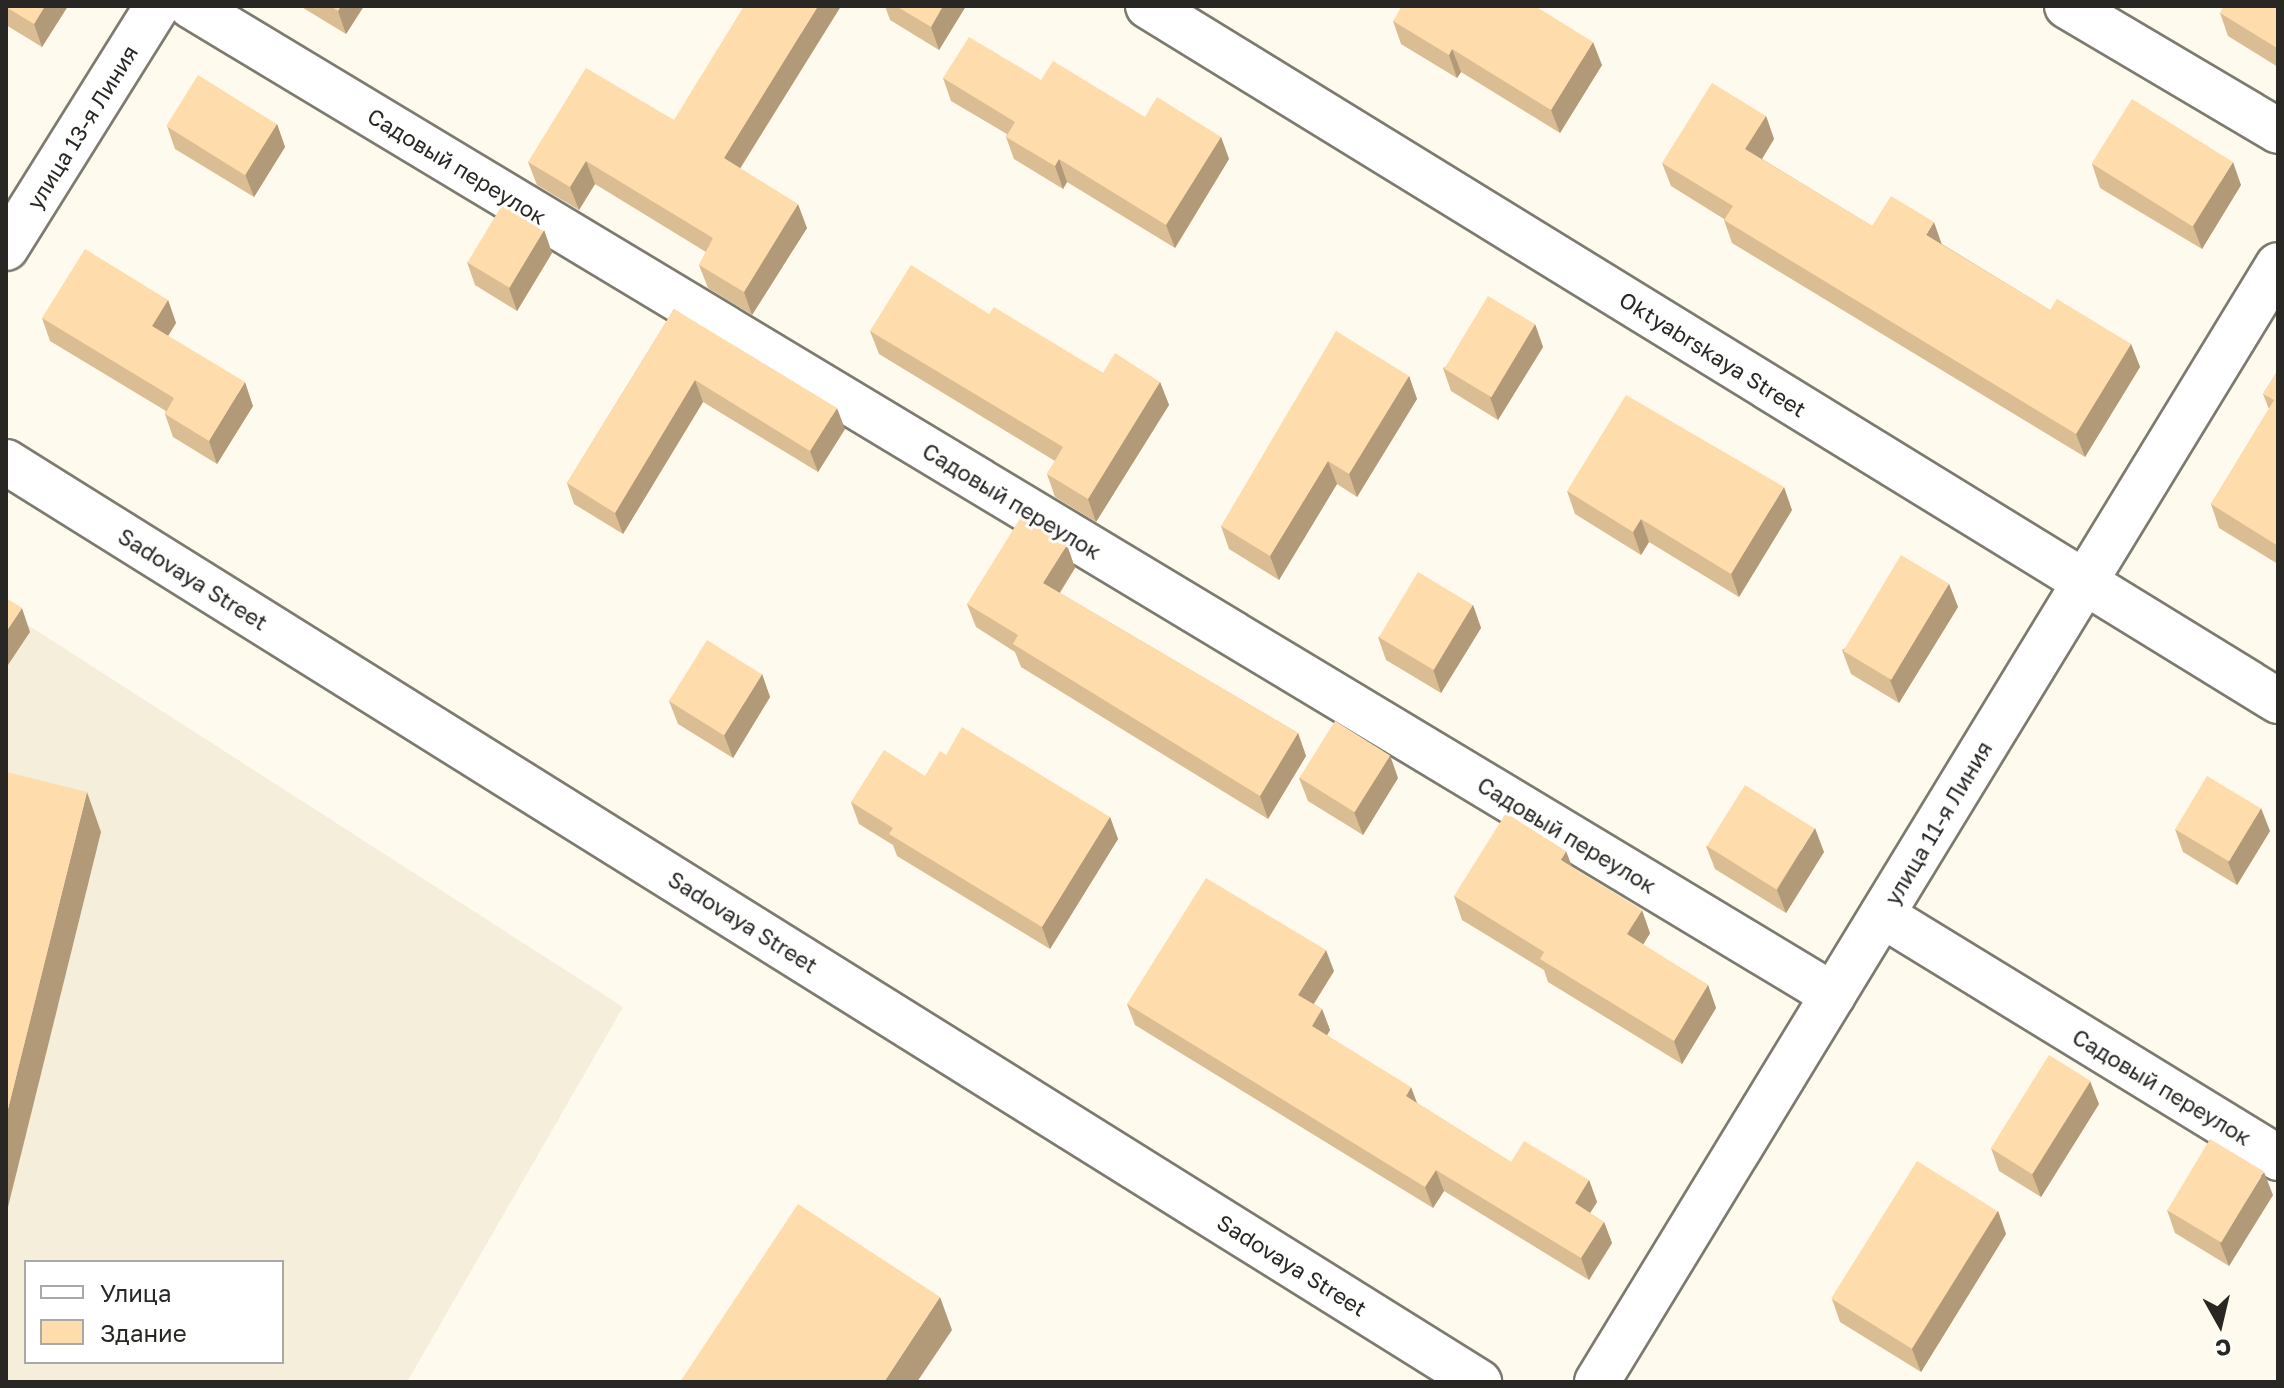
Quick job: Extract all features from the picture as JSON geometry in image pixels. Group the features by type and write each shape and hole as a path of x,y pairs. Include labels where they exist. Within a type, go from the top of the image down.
{"street":[{"name":"улица 13-я Линия","path":"6,248 157,6"},
{"name":"Садовый переулок","path":"191,6 1833,995"},
{"name":"Oktyabrskaya Street","path":"1148,6 2278,701"},
{"path":"2067,6 2278,131"},
{"name":"улица 11-я Линия","path":"1597,1382 2278,265"},
{"name":"Sadovaya Street","path":"6,462 1479,1382"},
{"name":"Садовый переулок","path":"1882,915 2278,1158"}],"shaded area":[{"path":"6,611 623,1007 407,1382 6,1382"}],"building":[{"path":"6,6 45,6 34,24"},
{"path":"744,6 818,6 724,158 798,204 744,292 699,265 713,238 586,161 570,187 528,162 586,68 674,120"},
{"path":"896,6 943,6 931,27"},
{"path":"1402,6 1535,6 1593,42 1551,110 1452,49 1449,55 1393,21"},
{"path":"2224,6 2278,6 2277,48 2220,13"},
{"path":"969,37 1041,80 1053,61 1145,117 1157,97 1221,137 1166,225 1059,159 1055,166 1006,137 1015,122 943,78"},
{"path":"198,75 277,124 245,175 166,126"},
{"path":"1712,83 1766,116 1745,149 1872,226 1891,196 1934,222 1926,235 2050,310 2057,299 2131,344 2076,434 1724,220 1733,206 1662,163"},
{"path":"2132,99 2233,162 2193,227 2092,163"},
{"path":"502,205 544,230 509,288 467,262"},
{"path":"85,249 168,300 152,326 245,382 209,441 165,414 174,398 42,318"},
{"path":"911,265 989,314 994,307 1103,373 1115,353 1160,382 1088,499 1047,474 1063,447 870,331"},
{"path":"1488,296 1535,324 1491,397 1444,369"},
{"path":"674,309 837,408 810,451 695,380 615,513 567,483"},
{"path":"1336,331 1409,376 1349,474 1328,461 1270,556 1221,526"},
{"path":"2278,370 2278,546 2211,504 2274,400 2263,394"},
{"path":"1626,395 1784,487 1731,574 1641,519 1633,532 1567,491"},
{"path":"1021,517 1067,545 1043,583 1298,733 1260,796 1013,644 1018,635 967,604"},
{"path":"1901,555 1949,584 1891,680 1843,651"},
{"path":"1418,572 1473,605 1434,670 1379,637"},
{"path":"6,598 22,608 6,632"},
{"path":"707,640 762,674 724,736 669,701"},
{"path":"1335,721 1390,755 1355,812 1299,778"},
{"path":"962,727 1110,817 1042,927 889,834 893,828 851,802 884,750 925,776 940,751 946,755"},
{"path":"6,772 87,792 6,1117"},
{"path":"2207,776 2261,808 2229,862 2175,829"},
{"path":"1745,785 1815,828 1776,890 1707,846"},
{"path":"1506,813 1566,851 1561,860 1642,910 1627,934 1708,985 1674,1041 1540,959 1544,952 1454,896"},
{"path":"1206,878 1326,950 1298,995 1322,1009 1312,1026 1411,1087 1406,1096 1511,1162 1524,1141 1589,1180 1575,1203 1604,1222 1581,1258 1436,1170 1425,1187 1127,1004"},
{"path":"2049,1055 2091,1081 2032,1174 1991,1148"},
{"path":"2210,1139 2264,1171 2221,1243 2167,1210"},
{"path":"1917,1161 1998,1211 1912,1349 1831,1298"},
{"path":"798,1204 940,1297 884,1382 680,1382"}]}
